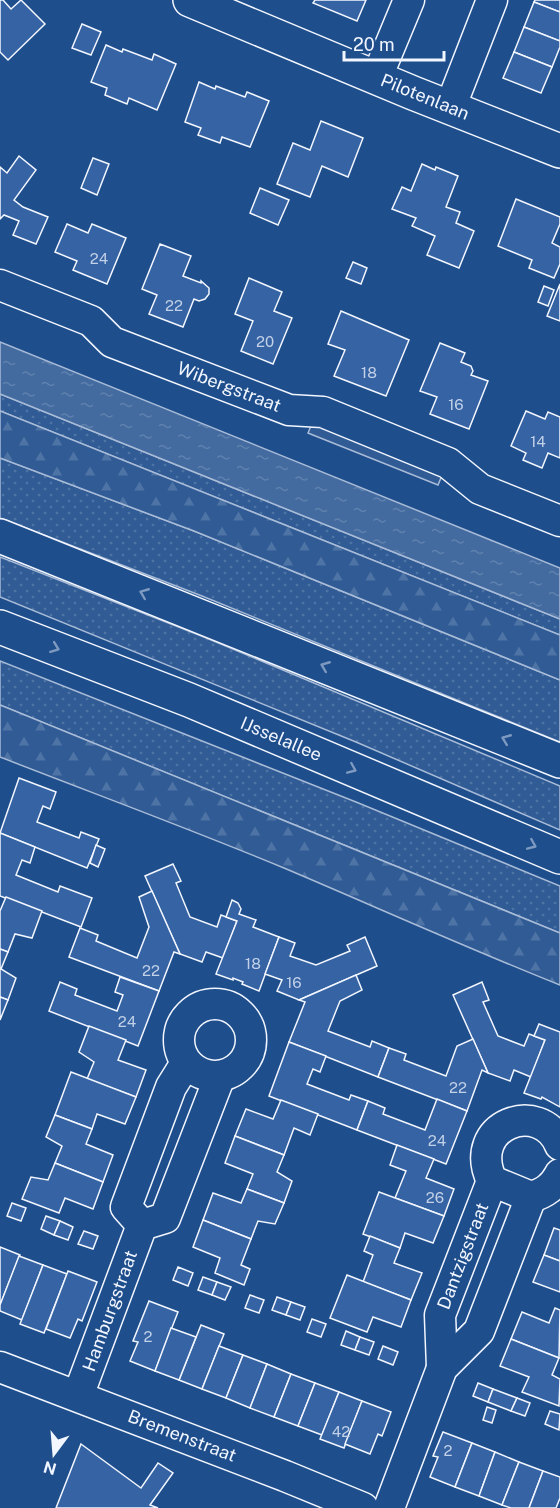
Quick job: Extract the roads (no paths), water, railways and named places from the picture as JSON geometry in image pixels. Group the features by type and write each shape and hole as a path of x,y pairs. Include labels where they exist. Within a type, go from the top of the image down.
{"main road":[{"name":"Pilotenlaan","path":"190,0 560,151"},
{"path":"0,536 560,761"},
{"name":"IJsselallee","path":"0,627 189,700 560,857"}],"street":[{"path":"377,77 409,0"},
{"path":"450,108 492,0"},
{"name":"Wibergstraat","path":"0,285 91,321 112,342 289,410 323,412 448,463 480,489 560,521"},
{"path":"205,1005 225,1005 236,1010 243,1017 251,1036 251,1045 241,1066 220,1076 202,1072 186,1063 180,1053 178,1042 180,1029 186,1017 195,1009 205,1005"},
{"path":"186,1063 171,1087 126,1208 142,1225 165,1218 220,1076"},
{"name":"Dantzigstraat","path":"442,1368 479,1331 531,1197 492,1181 486,1170 485,1157 488,1145 494,1134 503,1126 515,1121 527,1120 539,1123 550,1130 560,1144"},
{"path":"531,1197 553,1186 560,1174"},
{"name":"Dantzigstraat","path":"389,1508 442,1368 440,1315 492,1181"},
{"name":"Hamburgstraat","path":"78,1396 142,1225"},
{"name":"Bremenstraat","path":"0,1367 363,1508"}],"water":[{"path":"0,342 560,568 560,619 0,394"}]}
